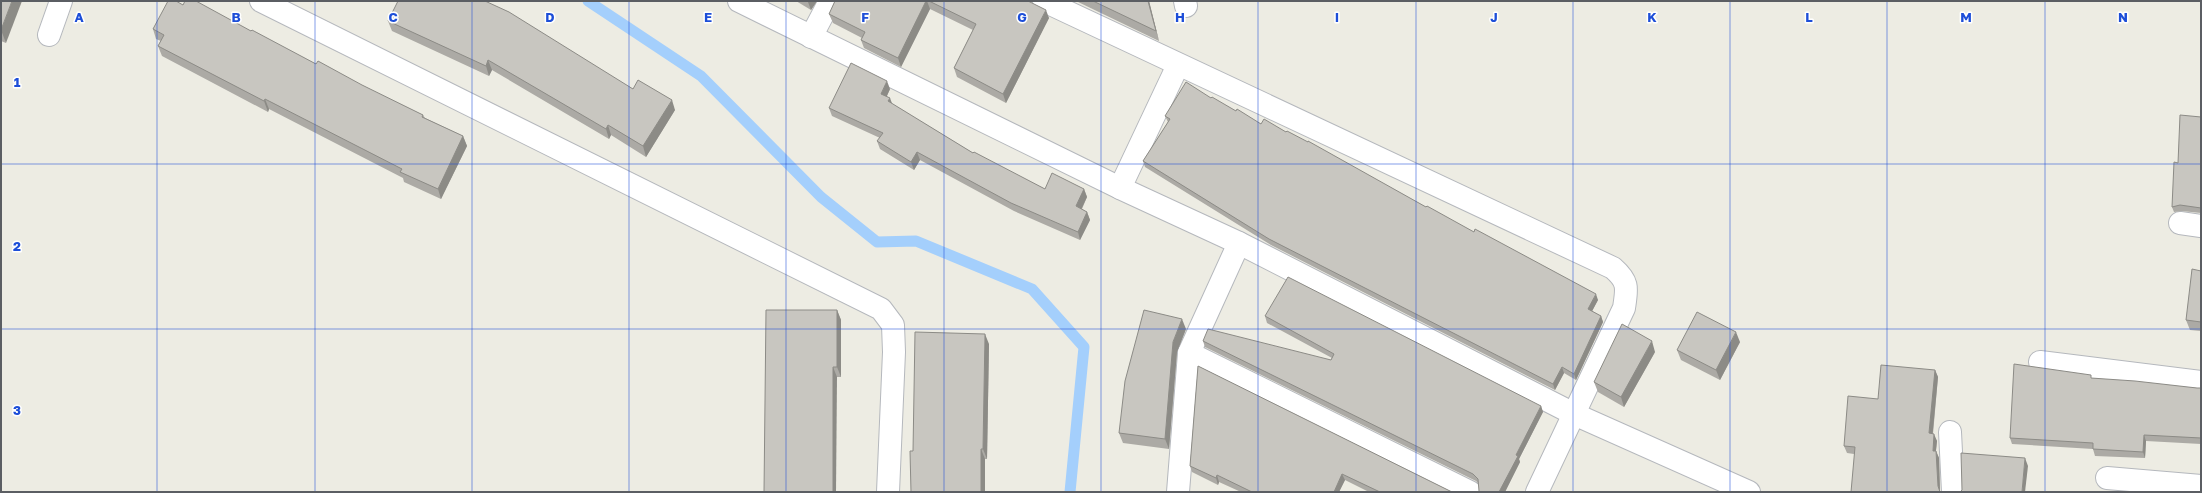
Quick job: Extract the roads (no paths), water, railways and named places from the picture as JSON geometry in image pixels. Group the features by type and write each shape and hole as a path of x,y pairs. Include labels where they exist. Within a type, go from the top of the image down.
{"street":[{"path":"49,35 61,1"},
{"path":"262,1 881,309 892,325 893,345 888,492"},
{"path":"739,1 1120,188 1238,243 1574,414 1749,492"},
{"path":"811,37 830,1"},
{"path":"1044,1 1613,268 1623,277 1627,290 1624,308 1537,492"},
{"path":"1120,188 1178,65"},
{"path":"2180,223 2201,226"},
{"path":"1182,490 1189,353 1238,243"},
{"path":"1189,353 1470,492"},
{"path":"2040,362 2201,382"},
{"path":"1950,432 1953,492"},
{"path":"2107,478 2201,486"}],"waterway":[{"path":"588,1 701,76 821,197 877,242 916,241 1032,289 1084,347 1070,492"}]}
